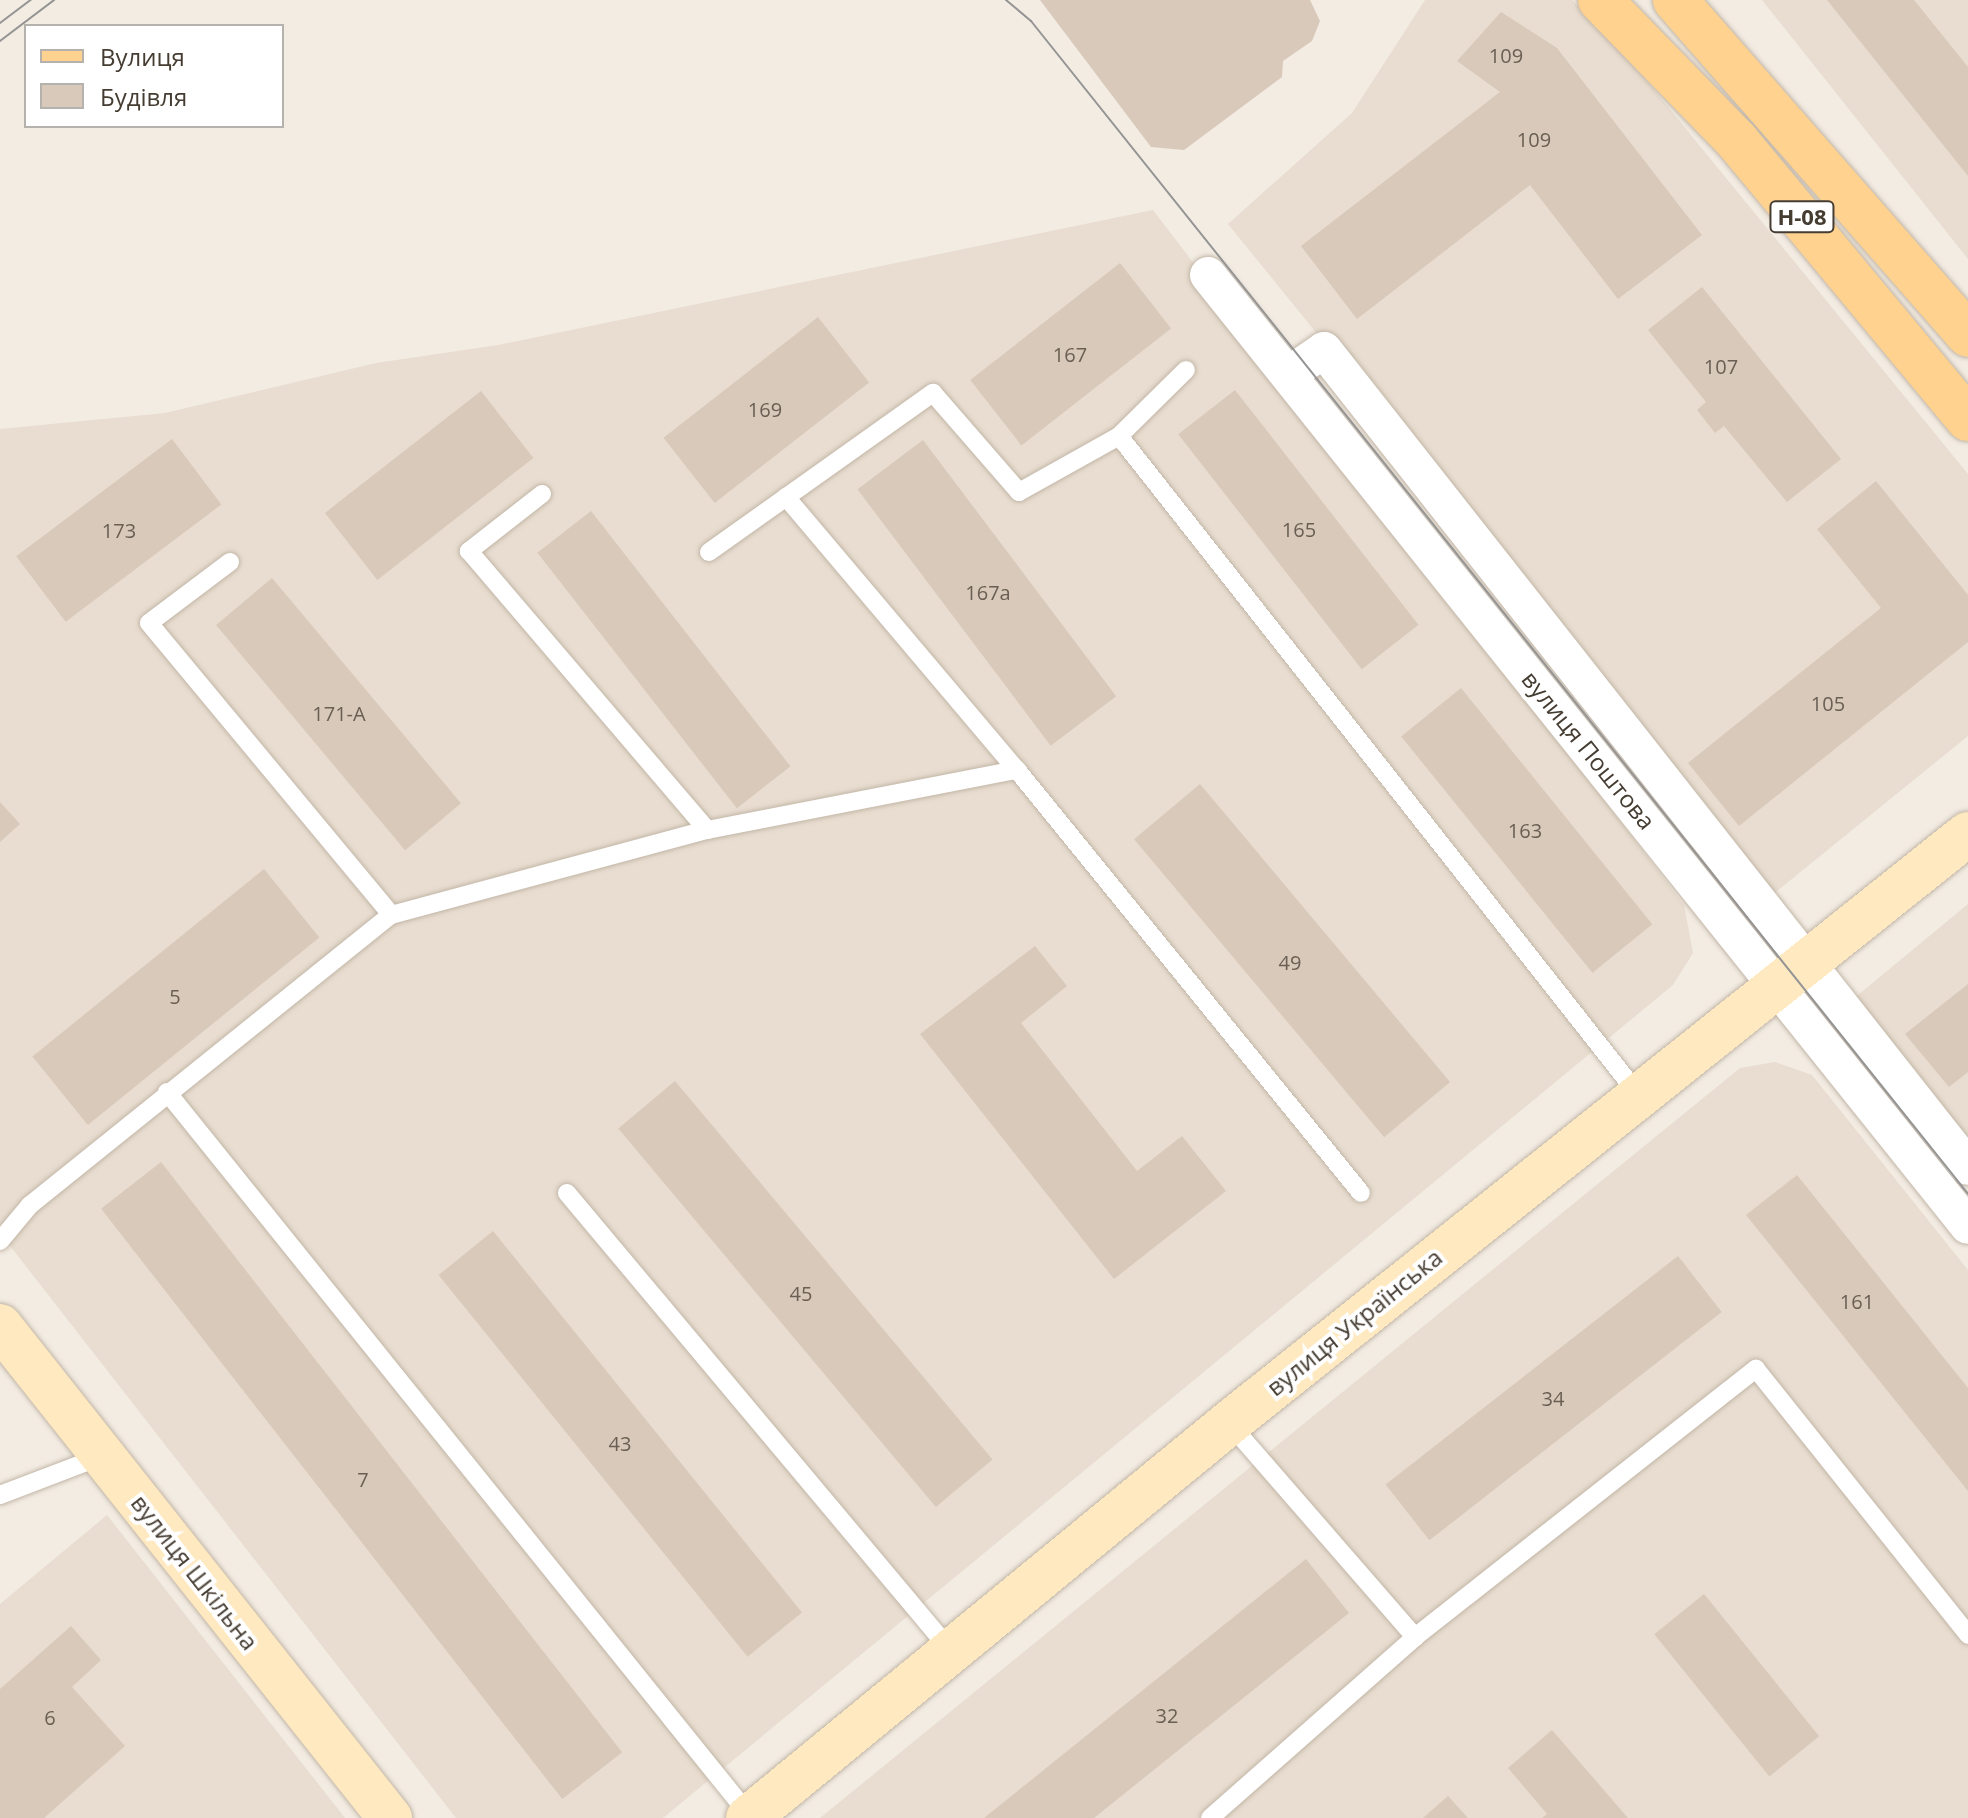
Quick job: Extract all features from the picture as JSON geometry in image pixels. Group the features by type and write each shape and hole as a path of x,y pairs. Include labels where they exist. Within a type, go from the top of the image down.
{"main road":[{"name":"Н-08","path":"1600,0 1737,141 1968,419"},
{"name":"Н-08","path":"1675,0 1968,335"},
{"name":"вулиця Українська","path":"749,1817 1229,1423 1789,973 1968,834"},
{"name":"вулиця Шкільна","path":"0,1326 390,1818"}],"street":[{"name":"вулиця Поштова","path":"1208,275 1789,973 1968,1167"},
{"name":"вулиця Поштова","path":"1289,374 1324,350 1789,973 1968,1226"}],"lane":[{"path":"709,552 933,393 1019,492 1119,436 1186,370"},
{"path":"1119,436 1638,1094"},
{"path":"542,494 469,551 707,830"},
{"path":"786,497 1017,770 1361,1193"},
{"path":"230,562 149,623 391,915"},
{"path":"0,1241 30,1205 391,915 707,830 1017,770"},
{"path":"167,1092 749,1817"},
{"path":"567,1193 951,1651"},
{"path":"1210,1818 1415,1637 1756,1369 1968,1635"},
{"path":"1229,1423 1415,1637"},
{"path":"0,1495 103,1456"}],"shaded area":[{"path":"1425,0 1572,0 1646,80 1968,474 1968,736 1772,895 1228,224 1352,113"},
{"path":"1762,0 1968,0 1968,259"},
{"path":"1153,210 1684,905 1693,953 1673,985 663,1818 456,1818 0,1233 0,429 165,413 376,363 498,345"},
{"path":"1968,904 1968,1143 1852,1000"},
{"path":"1775,1062 1812,1075 1968,1270 1968,1818 820,1818 1740,1068"},
{"path":"107,1515 345,1818 0,1818 0,1604"}],"building":[{"path":"1040,0 1310,0 1320,21 1312,41 1283,61 1282,77 1184,150 1151,147"},
{"path":"1827,0 1914,0 1968,67 1968,176"},
{"path":"1501,12 1557,48 1702,235 1618,299 1530,185 1357,319 1301,246 1500,92 1457,61"},
{"path":"1120,263 1171,328 1021,445 970,380"},
{"path":"1702,287 1841,459 1787,502 1724,426 1715,433 1697,410 1706,402 1648,330"},
{"path":"818,317 869,382 715,503 664,438"},
{"path":"1235,390 1418,625 1362,669 1178,434"},
{"path":"481,391 533,458 377,580 325,513"},
{"path":"172,439 221,504 66,622 16,556"},
{"path":"923,440 1116,696 1051,746 858,489"},
{"path":"1876,481 1968,595 1968,642 1739,826 1688,763 1881,608 1817,529"},
{"path":"591,511 790,766 737,808 537,553"},
{"path":"272,578 461,803 405,850 216,625"},
{"path":"1461,688 1652,924 1592,973 1401,736"},
{"path":"1200,784 1450,1082 1384,1137 1134,839"},
{"path":"0,802 20,824 0,842"},
{"path":"264,869 319,937 88,1125 32,1057"},
{"path":"1035,946 1067,986 1021,1023 1137,1171 1182,1136 1226,1191 1114,1279 920,1034"},
{"path":"1968,984 1968,1072 1949,1087 1905,1034"},
{"path":"675,1081 993,1459 936,1507 618,1129"},
{"path":"161,1162 622,1752 562,1799 101,1209"},
{"path":"1797,1175 1968,1388 1968,1491 1746,1215"},
{"path":"493,1231 802,1613 748,1657 439,1275"},
{"path":"1678,1256 1722,1312 1429,1540 1386,1484"},
{"path":"1306,1559 1349,1613 1094,1818 984,1818"},
{"path":"1704,1594 1819,1736 1769,1776 1654,1634"},
{"path":"71,1626 101,1660 72,1687 125,1746 44,1818 0,1818 0,1689"},
{"path":"1552,1730 1628,1818 1542,1818 1547,1814 1508,1768"},
{"path":"1448,1796 1468,1818 1423,1818"}],"tram line":[{"path":"0,23 31,0"},
{"path":"0,41 54,0"},
{"path":"1006,0 1031,21 1968,1194"}]}
